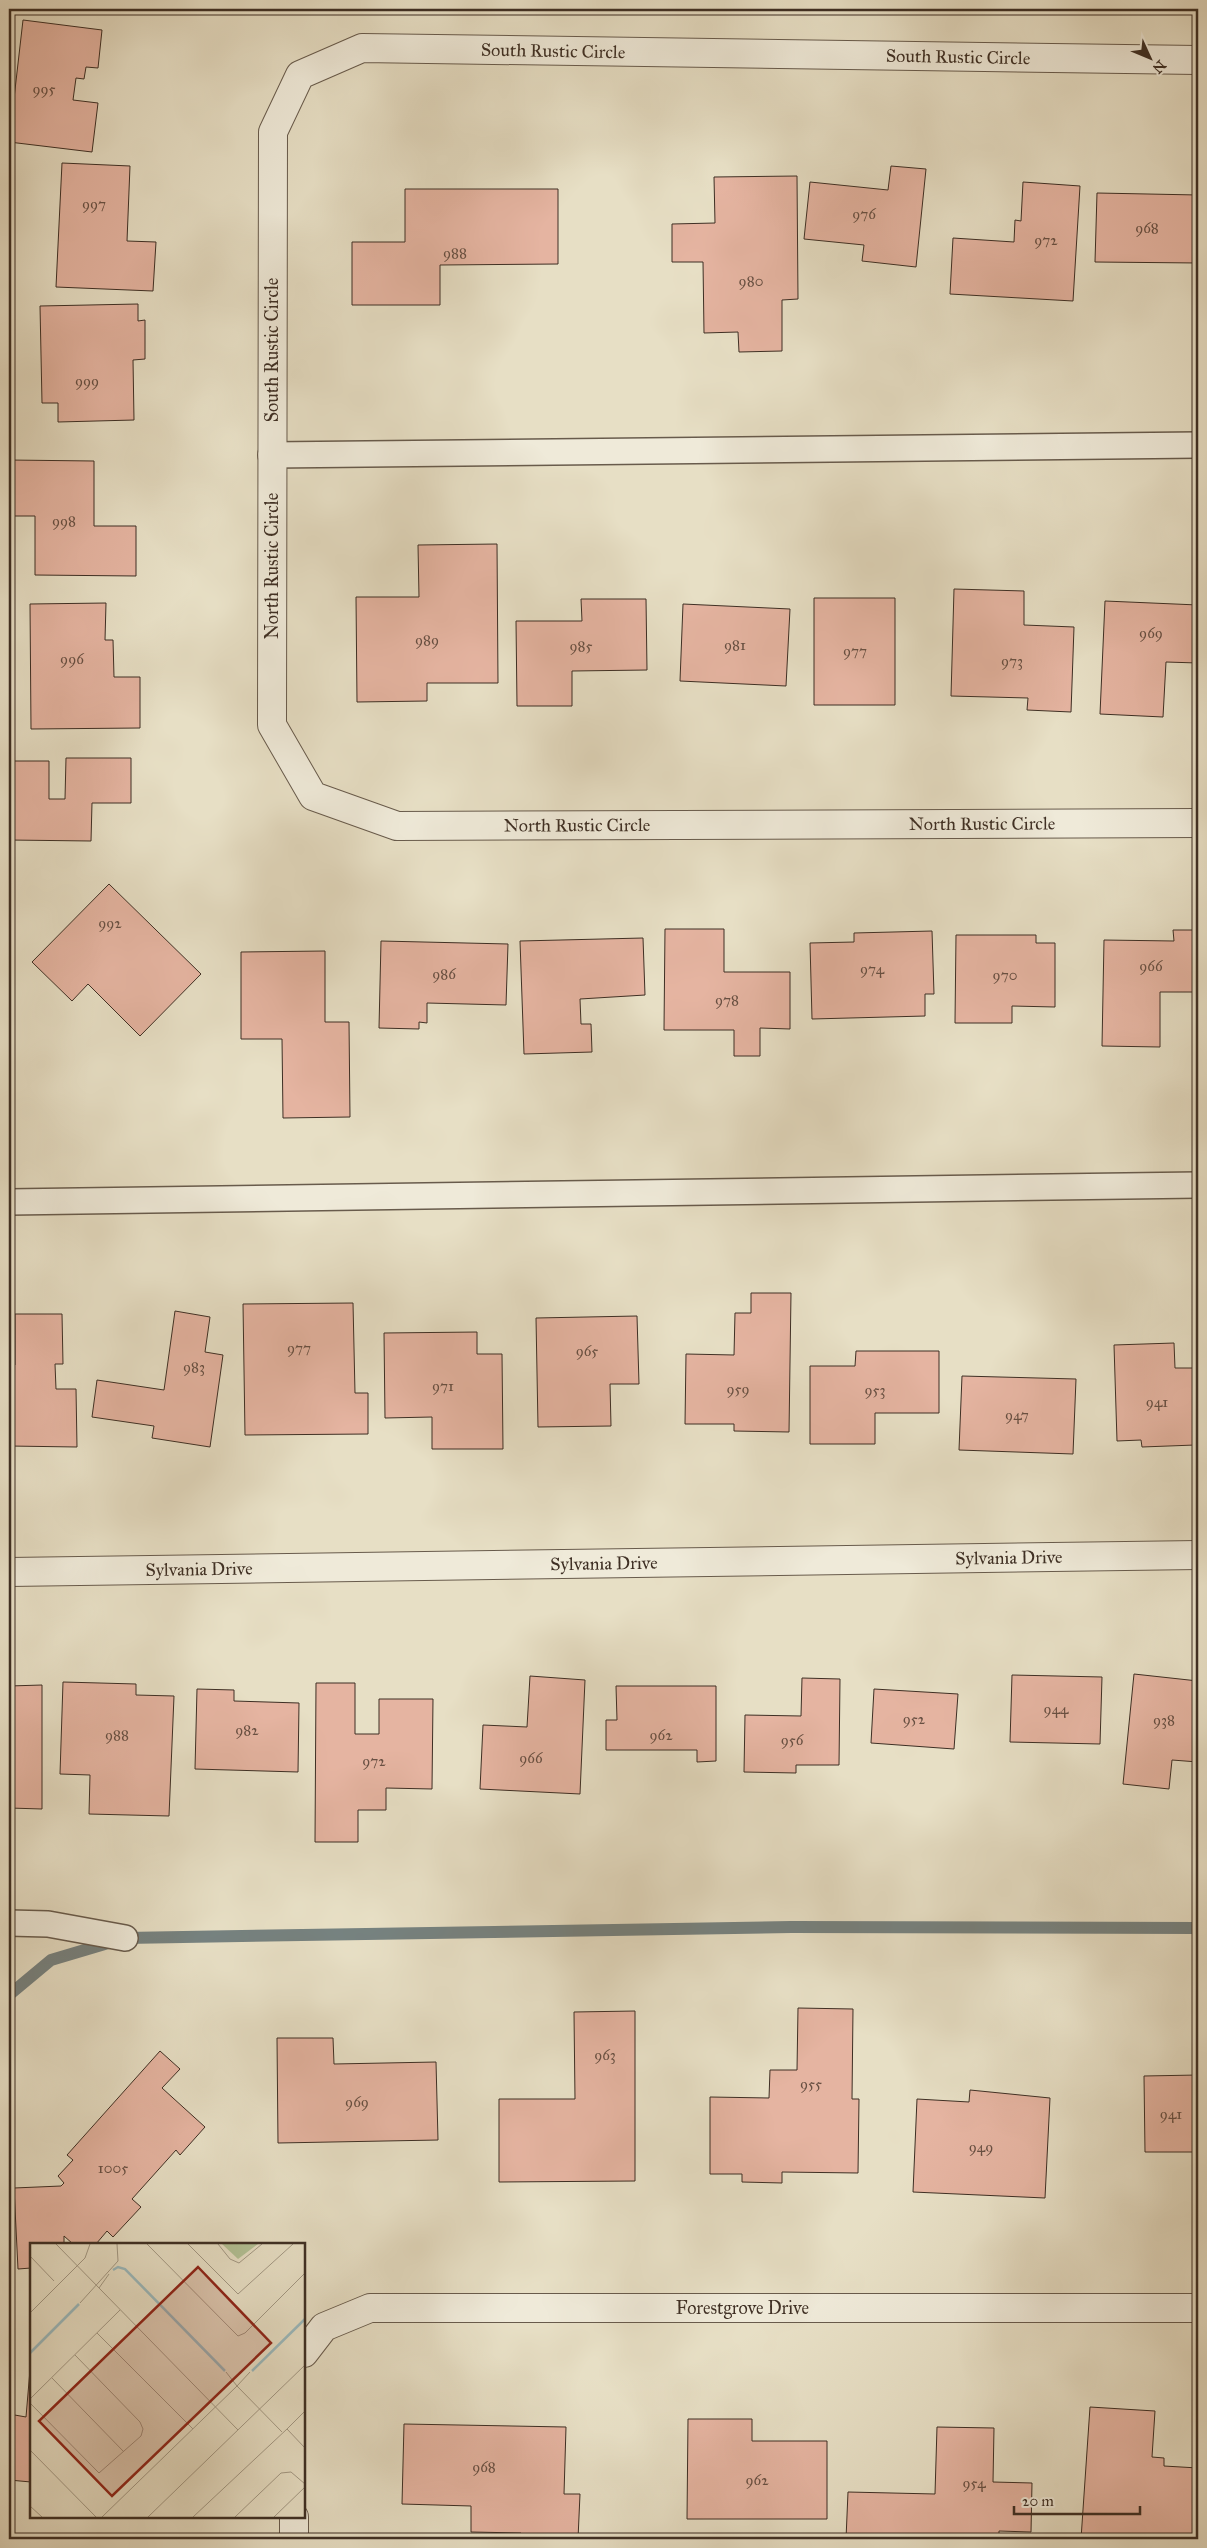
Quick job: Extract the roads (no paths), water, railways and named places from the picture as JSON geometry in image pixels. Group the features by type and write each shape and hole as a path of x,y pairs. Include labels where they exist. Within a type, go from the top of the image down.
{"street":[{"name":"South Rustic Circle","path":"272,455 273,132 300,75 362,48 1198,60"},
{"name":"North Rustic Circle","path":"272,455 272,725 313,796 397,826 1198,824"},
{"name":"Sylvania Drive","path":"9,1572 1198,1555"},
{"name":"Forestgrove Drive","path":"305,2352 324,2327 370,2308 1198,2308"},
{"path":"294,2518 294,2539"}],"lane":[{"path":"272,455 1198,445"},
{"path":"9,1202 1198,1185"},
{"path":"9,1923 48,1924 125,1938"}],"waterway":[{"path":"9,1995 51,1960 125,1938 791,1927 1198,1928"}]}
